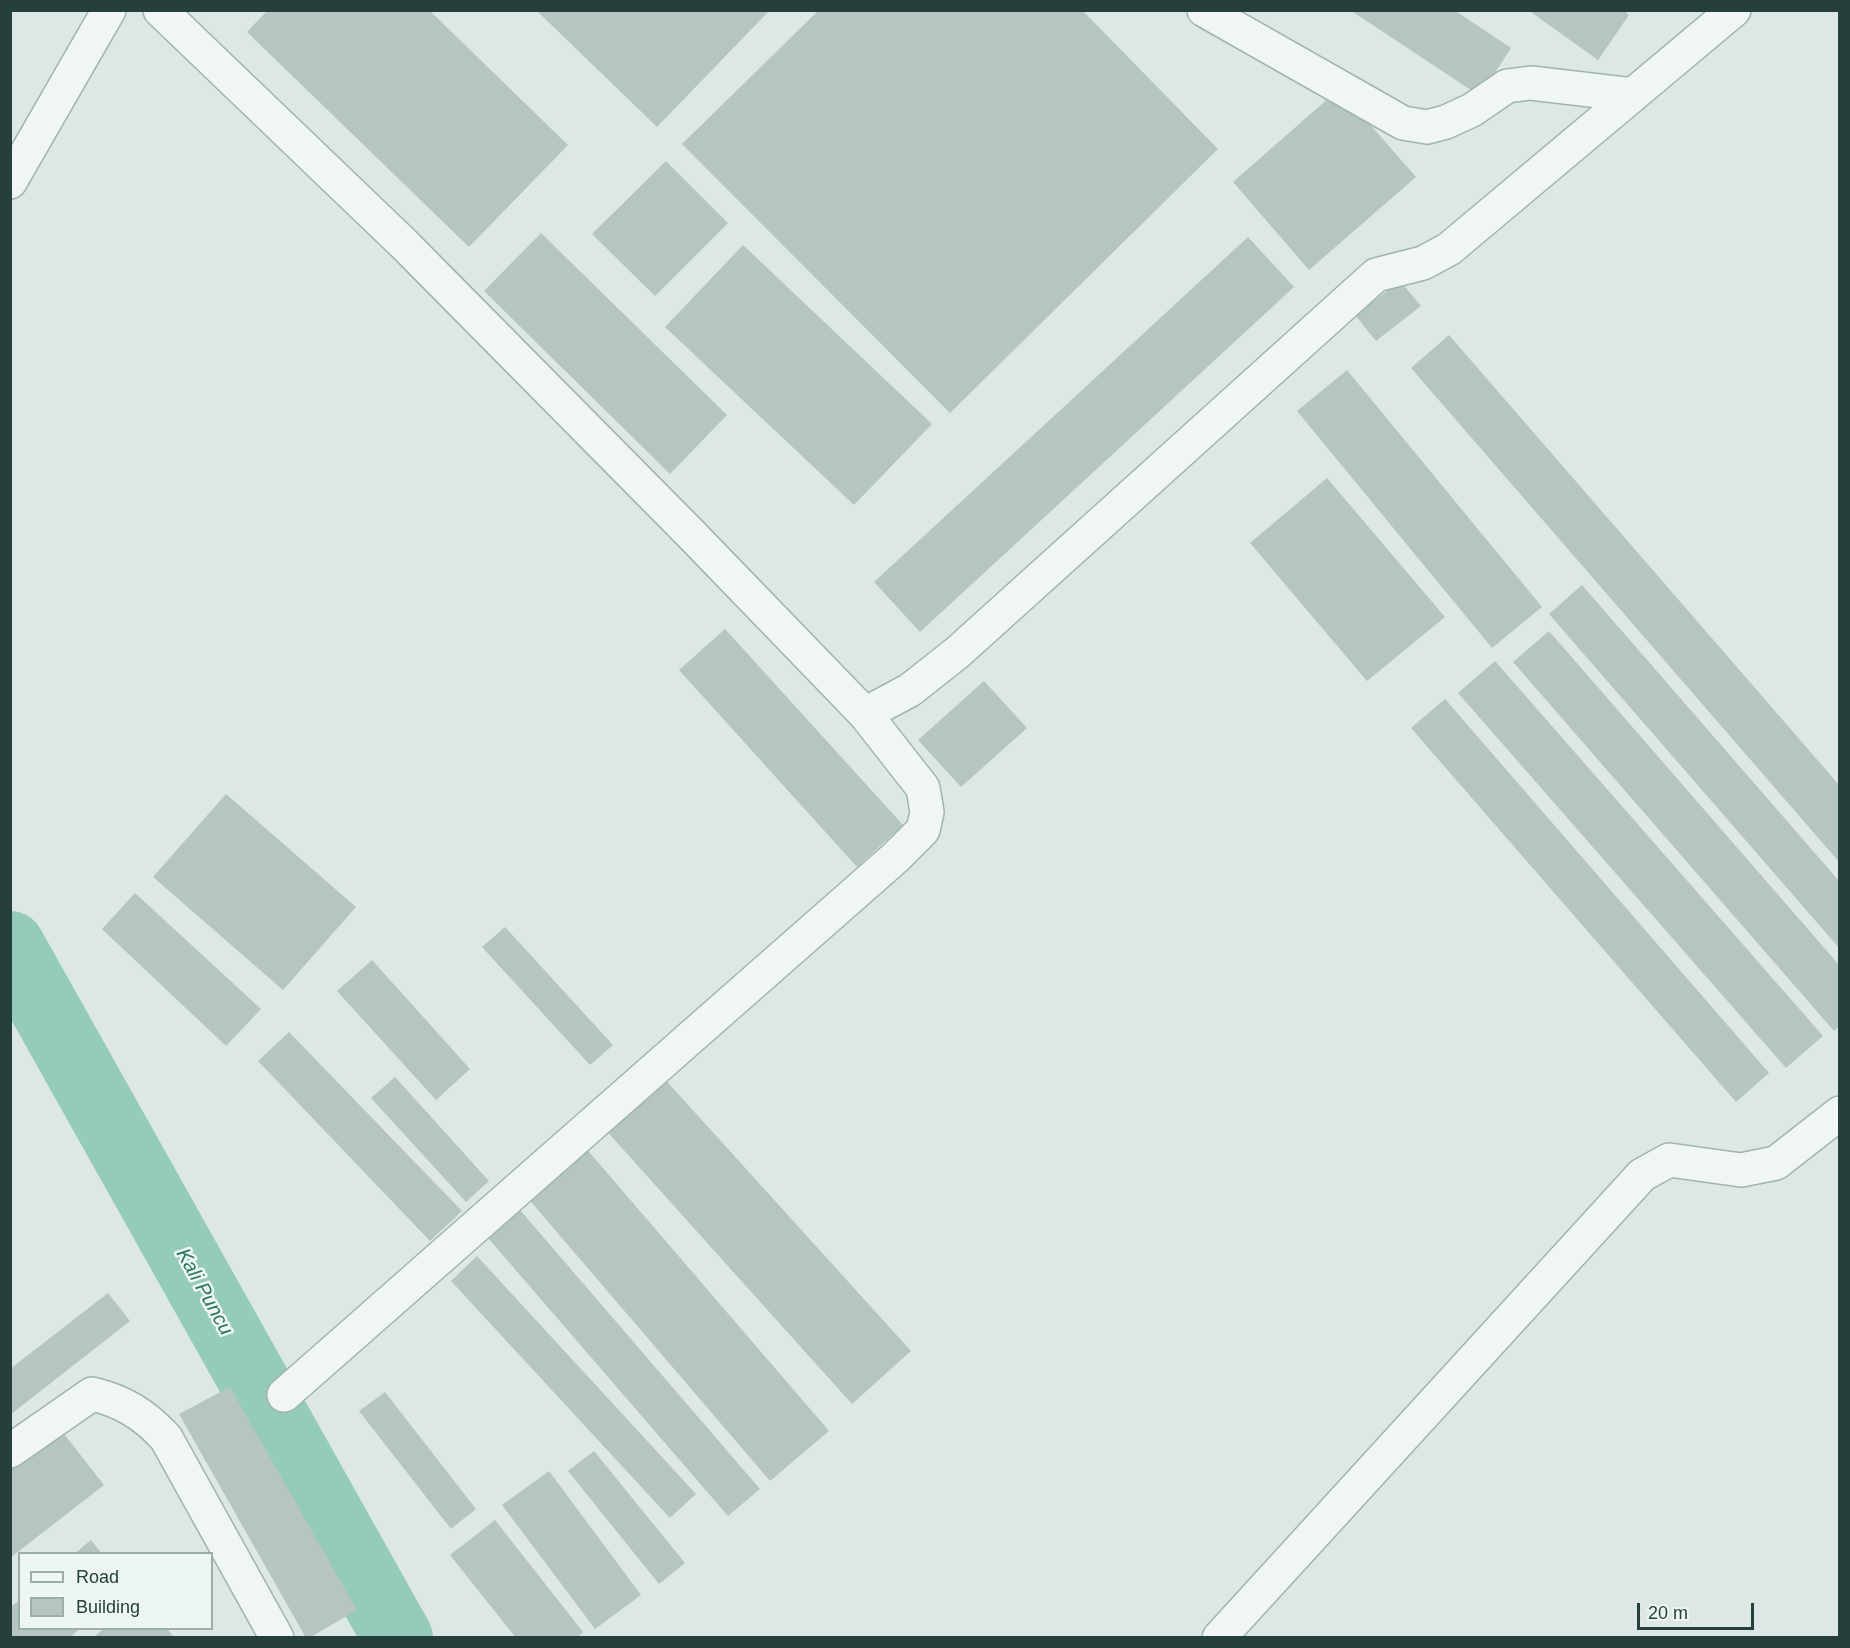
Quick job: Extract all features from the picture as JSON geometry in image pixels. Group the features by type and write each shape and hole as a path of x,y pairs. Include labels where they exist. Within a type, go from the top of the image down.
{"street":[{"path":"10,182 109,10"},
{"path":"160,10 404,244 690,533 865,714 923,788 927,812 922,830 887,865 284,1395"},
{"path":"1204,10 1404,123 1427,128 1472,110 1506,86 1531,83 1633,95"},
{"path":"865,714 910,690 958,652 1376,275 1423,263 1449,249 1734,10"},
{"path":"1219,1638 1642,1175 1669,1160 1741,1170 1776,1162 1839,1113"},
{"path":"10,1451 92,1394 113,1399 139,1413 166,1438 277,1638"}],"building":[{"path":"268,10 429,10 568,145 469,247 247,32"},
{"path":"536,10 770,10 657,127"},
{"path":"819,10 1082,10 1218,149 950,413 682,144"},
{"path":"1350,10 1454,10 1511,48 1480,96"},
{"path":"1528,10 1623,10 1629,15 1598,60"},
{"path":"1339,89 1416,177 1309,270 1233,182"},
{"path":"666,161 728,223 655,296 592,234"},
{"path":"541,233 727,415 670,474 484,291"},
{"path":"1248,237 1294,287 920,632 874,582"},
{"path":"743,245 932,424 854,505 665,327"},
{"path":"1400,281 1421,306 1376,341 1355,315"},
{"path":"1449,335 1840,786 1840,863 1411,368"},
{"path":"1347,370 1542,607 1492,648 1297,411"},
{"path":"1327,478 1445,617 1367,681 1250,543"},
{"path":"1582,585 1840,882 1840,949 1549,614"},
{"path":"725,629 903,825 857,867 679,670"},
{"path":"1549,631 1840,966 1840,1026 1834,1031 1513,662"},
{"path":"1495,661 1823,1036 1786,1068 1458,693"},
{"path":"984,681 1027,728 961,787 918,740"},
{"path":"1445,699 1769,1073 1736,1102 1411,728"},
{"path":"226,794 356,907 283,990 153,877"},
{"path":"135,893 261,1009 226,1046 102,929"},
{"path":"505,927 613,1045 590,1065 482,947"},
{"path":"372,960 470,1069 436,1100 337,991"},
{"path":"289,1032 462,1211 430,1241 258,1061"},
{"path":"661,1075 911,1351 852,1404 603,1127"},
{"path":"395,1077 489,1181 466,1202 371,1098"},
{"path":"584,1146 829,1431 770,1481 526,1196"},
{"path":"514,1203 760,1489 728,1516 482,1231"},
{"path":"477,1256 696,1494 670,1518 451,1281"},
{"path":"108,1293 130,1321 10,1415 10,1369"},
{"path":"230,1387 357,1610 309,1638 306,1638 179,1414"},
{"path":"385,1392 476,1509 451,1529 359,1411"},
{"path":"57,1425 104,1485 10,1558 10,1462"},
{"path":"594,1451 685,1563 659,1584 568,1471"},
{"path":"549,1471 641,1595 595,1629 502,1505"},
{"path":"495,1520 583,1632 577,1638 516,1638 450,1555"},
{"path":"91,1540 100,1552 76,1552"},
{"path":"18,1601 18,1630 78,1630 70,1638 10,1638 10,1607"},
{"path":"102,1630 168,1630 174,1638 93,1638"}],"waterway":[{"name":"Kali Puncu","path":"10,946 398,1638"}]}
